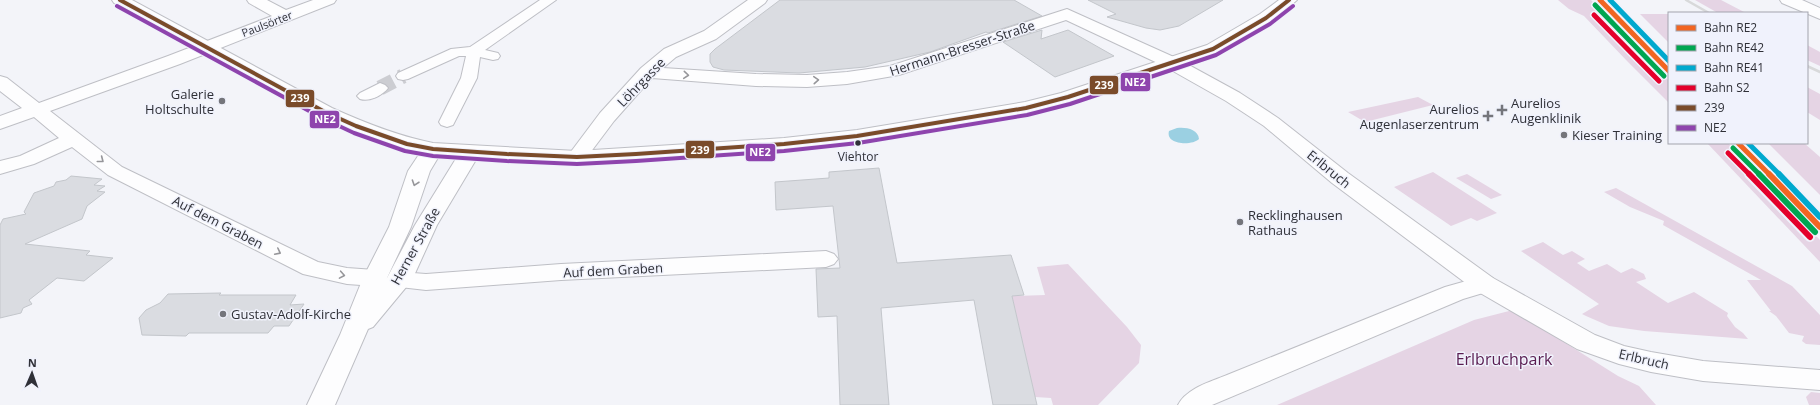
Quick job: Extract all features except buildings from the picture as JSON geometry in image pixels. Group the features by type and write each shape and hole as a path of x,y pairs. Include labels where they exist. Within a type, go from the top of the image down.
{"street":[{"path":"120,0 325,112 356,126 408,144 433,149 470,152 578,156 686,151 784,144 857,136 1026,108 1068,97 1213,49 1266,18 1289,0"},
{"path":"255,0 286,17"},
{"name":"Paulsörter","path":"206,47 328,0"},
{"path":"447,122 469,78 474,51 501,31 549,0"},
{"name":"Löhrgasse","path":"578,156 607,117 648,72 670,52 710,35 759,0"},
{"path":"1170,62 1197,41 1249,12 1265,0"},
{"path":"1788,0 1820,14"},
{"name":"Hermann-Bresser-Straße","path":"648,72 756,80 806,81 847,78 893,71 1067,14 1170,62"},
{"path":"0,123 206,47"},
{"path":"404,73 456,52 474,51 493,56"},
{"name":"Erlbruch","path":"1170,62 1233,97 1271,122 1340,178 1484,284 1586,342 1619,354 1651,362 1703,371 1820,380"},
{"name":"Auf dem Graben","path":"0,82 115,171 310,268 347,276 375,278"},
{"path":"365,96 380,88"},
{"path":"0,168 27,160 73,138"},
{"name":"Herner Straße","path":"321,405 353,335 375,278 400,227 419,171 433,149"},
{"name":"Herner Straße","path":"353,335 400,280 426,225 470,152"},
{"name":"Auf dem Graben","path":"400,280 426,282 561,272 826,259"},
{"path":"1192,405 1203,397 1237,382 1454,293 1484,284"}],"green space":[{"path":"1558,0 1591,0 1668,80 1668,102 1584,16 1569,9"},
{"path":"1695,0 1721,0 1744,12 1716,12"},
{"path":"1640,14 1668,14 1668,42"},
{"path":"1808,46 1820,52 1820,66 1808,60"},
{"path":"1808,88 1820,94 1820,120 1808,113"},
{"path":"1418,97 1433,105 1365,122 1348,112"},
{"path":"1708,144 1729,144 1820,240 1820,262"},
{"path":"1769,144 1805,144 1820,157 1820,195"},
{"path":"1433,172 1497,213 1477,221 1471,218 1451,226 1394,187"},
{"path":"1467,174 1502,195 1491,199 1456,178"},
{"path":"1616,188 1792,286 1820,315 1820,345 1806,344 1802,341 1804,336 1789,333 1776,316 1769,311 1771,311 1747,280 1761,280 1663,225 1664,221 1630,207 1604,192"},
{"path":"1543,242 1563,255 1572,251 1585,259 1577,263 1589,271 1607,264 1621,273 1632,268 1644,274 1646,279 1636,282 1668,303 1694,292 1728,313 1727,316 1735,327 1748,339 1644,331 1609,326 1586,316 1582,314 1599,304 1521,251"},
{"path":"1068,264 1127,327 1141,345 1139,363 1098,405 1053,405 1051,398 1035,397 1012,296 1045,295 1037,267"},
{"name":"Erlbruchpark","path":"1513,310 1618,376 1639,386 1656,405 1277,405 1474,320"},
{"path":"1811,392 1820,393 1820,405 1809,405 1806,397"}],"water":[{"path":"1177,128 1191,129 1196,133 1199,139 1191,143 1175,142 1169,136 1169,131"}],"tunnel":[{"path":"380,88 403,76"}],"railway":[{"path":"1686,0 1707,12"},
{"path":"1808,66 1820,72"}],"rail line":[{"name":"RE2","path":"1600,0 1668,70"},
{"name":"RE41","path":"1610,0 1668,60"},
{"name":"RE42","path":"1595,5 1664,76"},
{"name":"S2","path":"1594,15 1659,81"},
{"name":"RE2","path":"1739,144 1820,227"},
{"name":"RE41","path":"1749,144 1820,217"},
{"name":"RE42","path":"1733,148 1815,232"},
{"name":"S2","path":"1728,153 1810,237"}],"transit line":[{"name":"239","path":"120,0 325,112 356,126 407,144 433,149 577,157 784,144 857,136 1026,108 1068,97 1213,49 1266,18 1289,0"},
{"name":"NE2","path":"117,6 322,118 354,133 405,151 433,156 577,164 784,151 858,143 1027,115 1070,104 1216,55 1270,24 1293,6"}],"place":[{"name":"Galerie Holtschulte","path":"222,101"},
{"name":"Aurelios Augenklinik","path":"1502,110"},
{"name":"Aurelios Augenlaserzentrum","path":"1488,116"},
{"name":"Kieser Training","path":"1564,135"},
{"name":"Viehtor","path":"858,143"},
{"name":"Recklinghausen Rathaus","path":"1240,222"},
{"name":"Gustav-Adolf-Kirche","path":"223,314"}]}
